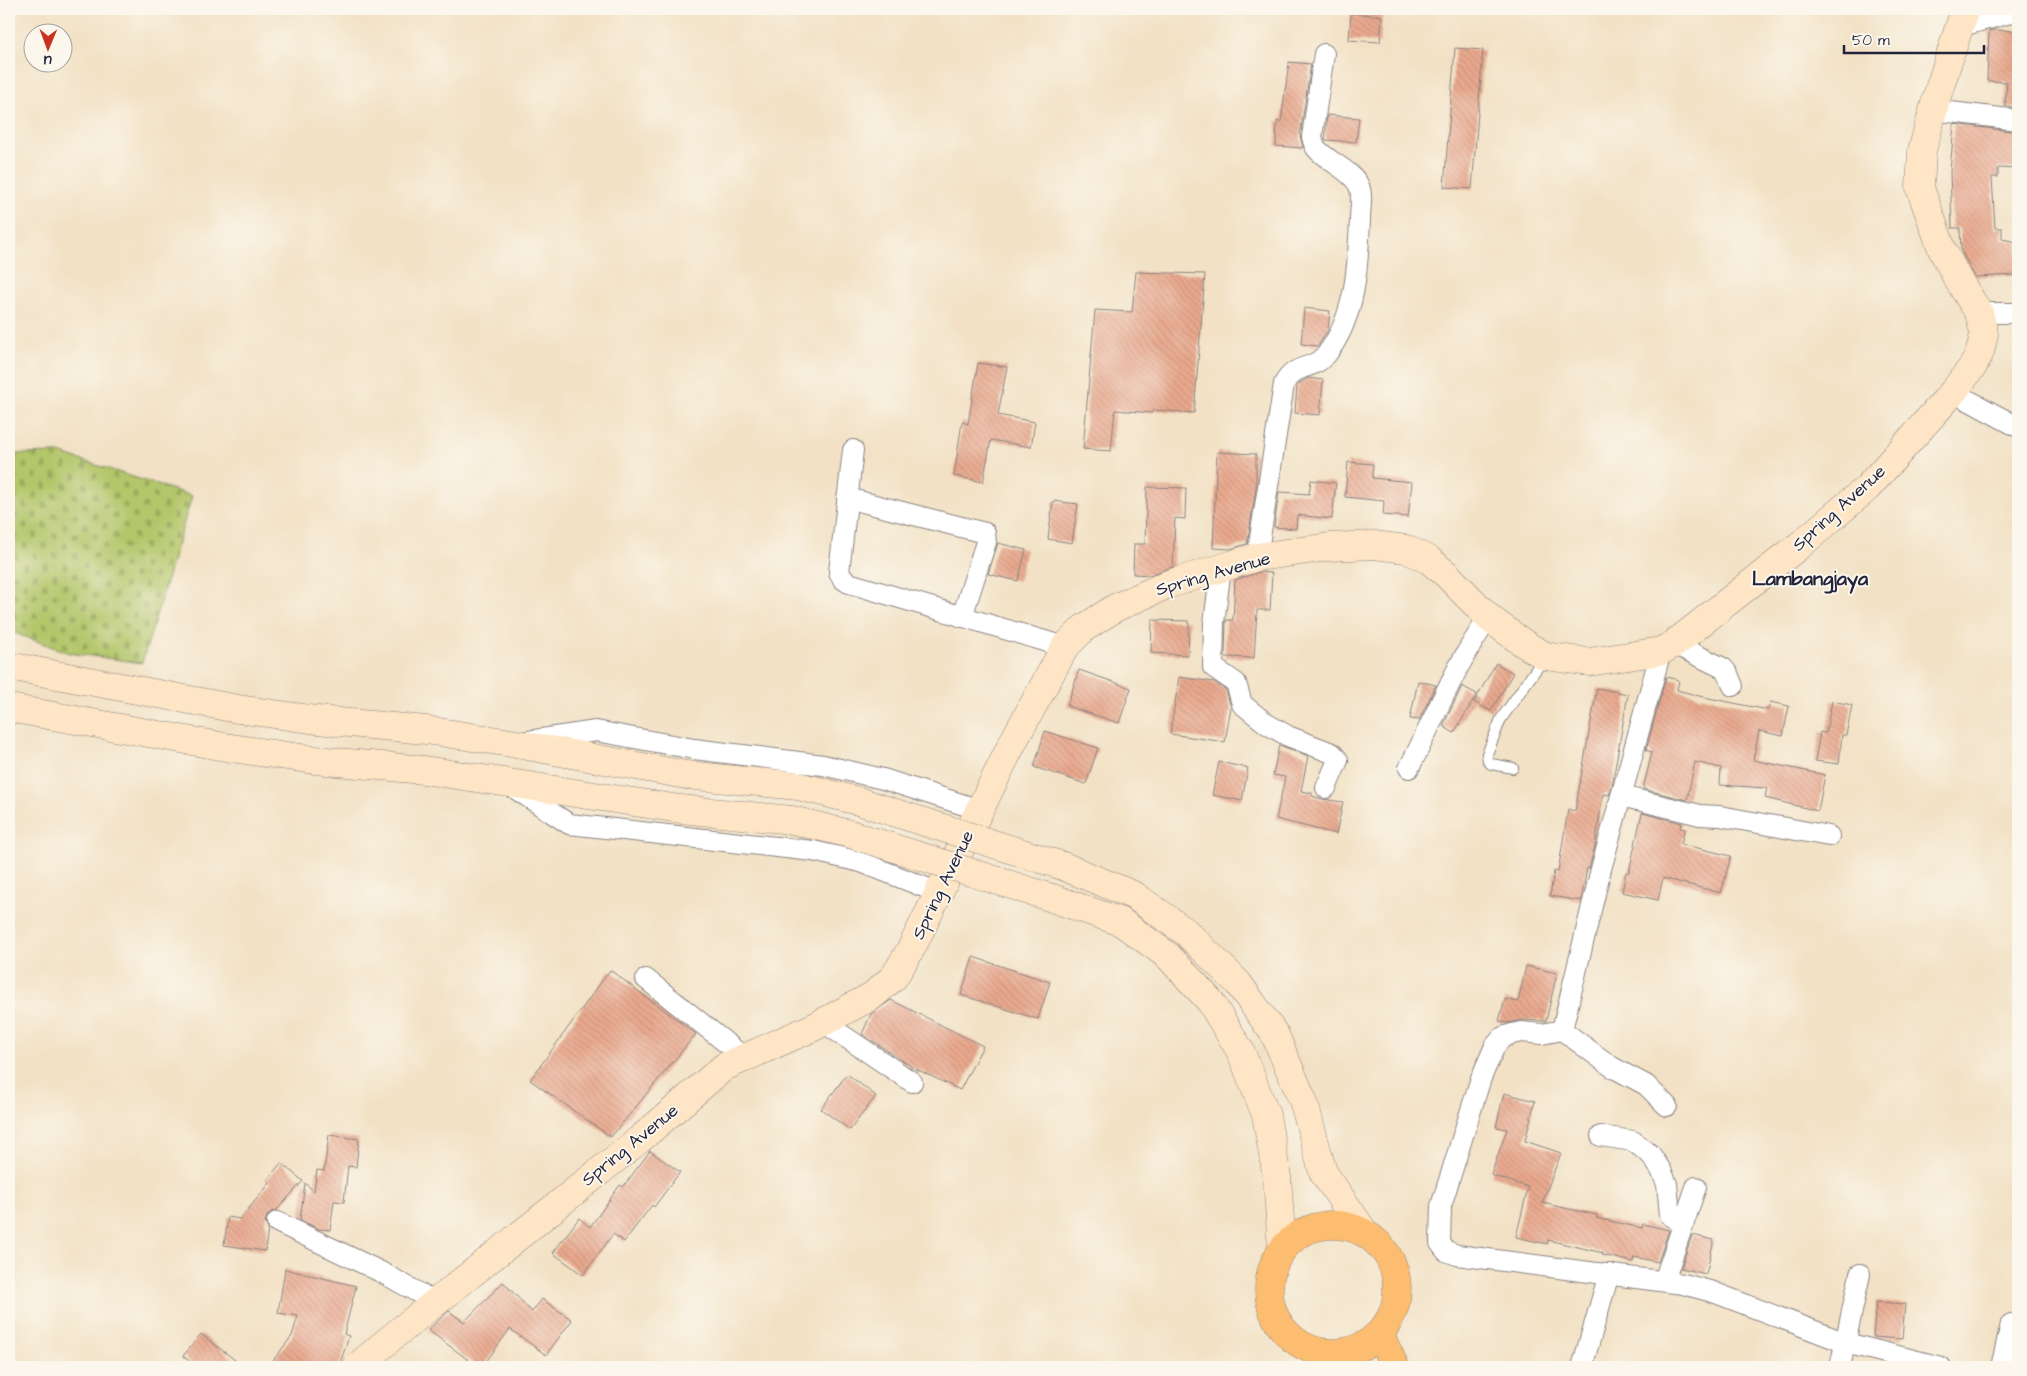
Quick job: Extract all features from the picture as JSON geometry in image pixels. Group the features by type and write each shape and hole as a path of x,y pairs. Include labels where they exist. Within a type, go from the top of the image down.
{"main road":[{"path":"1335,1224 1364,1232 1387,1252 1398,1279 1395,1309 1380,1335 1340,1361 1306,1349 1282,1331 1269,1304 1269,1275 1282,1248 1306,1230 1335,1224"},
{"path":"1380,1335 1395,1367"}],"street":[{"path":"1963,17 2018,11"},
{"name":"Spring Avenue","path":"358,1367 435,1302 639,1140 724,1068 823,1022 872,996 894,977 911,949 1013,742 1065,647 1084,628 1116,608 1166,585 1257,557 1338,546 1374,545 1406,549 1429,560 1446,574 1489,618 1523,643 1545,656 1589,662 1668,647 1800,545 1867,488 1953,392 1973,366 1980,352 1984,334 1979,313 1957,278 1942,249 1920,188 1922,151 1963,17"},
{"path":"1257,557 1284,384 1288,376 1295,370 1312,364 1325,356 1334,343 1348,316 1358,263 1359,186 1316,148 1312,137 1324,54"},
{"path":"1933,110 2018,120"},
{"path":"1979,313 2018,313"},
{"path":"1953,392 2018,427"},
{"path":"853,450 839,572 843,579 850,583 1065,647"},
{"path":"847,498 985,533 986,542 962,617"},
{"path":"1221,568 1214,623 1213,667 1236,683 1242,704 1267,724 1288,736 1332,753 1338,760 1326,788"},
{"path":"1409,768 1429,730 1453,676 1489,618"},
{"path":"1562,1030 1621,796 1668,647 1723,668 1733,686"},
{"path":"9,666 238,709 317,720 426,730 511,743 686,775 798,786 858,801 1062,866 1135,896 1186,932 1238,983 1275,1036 1304,1103 1323,1172 1364,1232"},
{"path":"9,708 231,748 504,781 680,809 792,820 850,834 1052,898 1120,922 1168,956 1210,1001 1241,1052 1266,1115 1277,1177 1282,1248"},
{"path":"511,743 596,731 694,749 823,765 883,779 980,810"},
{"path":"504,781 569,824 814,851 861,862 939,893"},
{"path":"1621,796 1700,815 1720,816 1829,836"},
{"path":"646,979 745,1058"},
{"path":"823,1022 912,1082"},
{"path":"1667,1106 1646,1085 1612,1067 1562,1030 1542,1034 1521,1032 1504,1037 1495,1046 1481,1078 1441,1206 1440,1243 1446,1251 1457,1255 1683,1284 1713,1292 1846,1343 1941,1367"},
{"path":"1601,1136 1633,1141 1651,1155 1661,1170 1667,1184 1670,1215 1683,1224"},
{"path":"1664,1281 1696,1187"},
{"path":"277,1222 381,1272 435,1302"},
{"path":"1582,1367 1609,1274"},
{"path":"1840,1367 1860,1274"},
{"path":"2000,1367 2011,1324"}],"lane":[{"path":"1513,768 1491,764 1488,761 1487,754 1501,719 1545,656"}],"green space":[{"path":"59,453 192,496 142,663 69,653 9,631 9,489 16,454"}],"building":[{"path":"1351,13 1382,16 1380,42 1349,40"},
{"path":"1989,31 2018,31 2018,108 2005,106 2007,82 1987,81"},
{"path":"1455,48 1483,50 1472,189 1444,187"},
{"path":"1289,62 1311,64 1300,135 1303,148 1276,146 1277,121 1281,122"},
{"path":"1327,115 1359,118 1356,142 1325,140"},
{"path":"1954,124 2018,132 2018,169 1998,168 1998,177 1992,177 1995,228 2002,228 2002,239 2018,242 2018,275 1975,277 1961,251 1960,228 1952,228 1950,172"},
{"path":"1136,272 1205,274 1194,413 1153,410 1152,413 1115,410 1111,451 1083,449 1095,310 1132,312"},
{"path":"1304,308 1330,311 1328,330 1318,346 1301,344"},
{"path":"978,363 1007,367 998,415 1035,422 1031,447 991,440 983,482 954,476 962,422 968,424"},
{"path":"1308,378 1323,380 1320,415 1295,413 1297,385"},
{"path":"1217,452 1256,454 1256,490 1247,544 1230,549 1213,548"},
{"path":"1348,462 1373,464 1372,478 1412,482 1408,517 1383,515 1384,501 1345,497"},
{"path":"1311,480 1336,483 1332,519 1297,515 1296,529 1274,527 1279,492 1309,494"},
{"path":"1147,487 1186,488 1185,519 1175,518 1173,567 1150,575 1133,574 1134,544 1145,544"},
{"path":"1053,501 1078,504 1072,543 1048,539"},
{"path":"998,543 1026,550 1018,581 988,574"},
{"path":"1260,572 1272,573 1270,610 1257,610 1254,658 1225,657 1226,620 1233,620 1235,580"},
{"path":"1152,620 1189,621 1188,655 1151,653"},
{"path":"1496,663 1513,673 1491,711 1474,702"},
{"path":"1079,670 1131,688 1119,723 1067,706"},
{"path":"1179,677 1214,682 1226,690 1231,707 1225,742 1170,734"},
{"path":"1666,677 1679,680 1677,690 1699,696 1768,710 1770,702 1789,706 1783,736 1759,731 1753,760 1825,775 1818,811 1765,798 1767,788 1720,785 1721,768 1695,762 1687,800 1643,789 1652,752 1646,750"},
{"path":"1418,681 1436,685 1419,720 1410,719"},
{"path":"1462,686 1477,694 1454,733 1443,726"},
{"path":"1597,688 1628,694 1612,786 1609,795 1603,794 1595,846 1589,869 1587,868 1581,901 1550,896 1554,871 1558,872 1568,809 1575,811"},
{"path":"1832,701 1852,705 1846,735 1842,735 1839,764 1815,761 1820,732 1826,733"},
{"path":"1045,731 1098,748 1086,784 1034,767"},
{"path":"1279,745 1308,756 1301,791 1312,793 1312,796 1322,799 1343,802 1336,834 1276,819 1285,777 1273,775"},
{"path":"1219,762 1248,768 1242,801 1212,795"},
{"path":"1642,813 1682,823 1680,828 1685,829 1681,844 1731,856 1721,893 1663,878 1658,900 1622,892 1626,872 1629,872"},
{"path":"973,957 1050,982 1038,1019 961,995"},
{"path":"1526,966 1557,973 1546,1021 1522,1020 1507,1023 1499,1021 1505,999 1518,1002"},
{"path":"610,970 696,1034 611,1137 530,1080"},
{"path":"891,1000 983,1046 960,1090 912,1067 862,1034 871,1014"},
{"path":"847,1074 876,1096 850,1130 821,1109"},
{"path":"1504,1093 1535,1101 1525,1141 1561,1153 1542,1203 1597,1215 1596,1218 1642,1228 1643,1224 1669,1230 1658,1262 1634,1257 1633,1262 1548,1240 1547,1244 1516,1237 1528,1187 1491,1175 1507,1129 1496,1127"},
{"path":"329,1135 359,1139 356,1167 348,1166 344,1202 334,1201 330,1230 319,1229 300,1220 305,1183 314,1191 317,1170 324,1171"},
{"path":"650,1151 680,1172 654,1207 652,1205 624,1242 613,1234 583,1275 553,1253 579,1218 590,1227 620,1185 623,1187"},
{"path":"281,1163 303,1181 277,1210 267,1216 265,1223 268,1229 265,1251 224,1245 228,1217 240,1219 270,1183 267,1180"},
{"path":"1692,1235 1714,1240 1706,1274 1681,1268"},
{"path":"285,1269 356,1286 344,1334 349,1336 339,1367 268,1367 292,1336 298,1316 278,1313"},
{"path":"503,1282 532,1312 542,1299 572,1320 546,1355 510,1329 482,1367 478,1367 428,1330 449,1311 464,1322"},
{"path":"1876,1302 1905,1304 1902,1339 1873,1337"},
{"path":"201,1334 244,1367 197,1367 183,1356"}],"district":[{"name":"Lambangjaya","path":"1810,579"}]}
